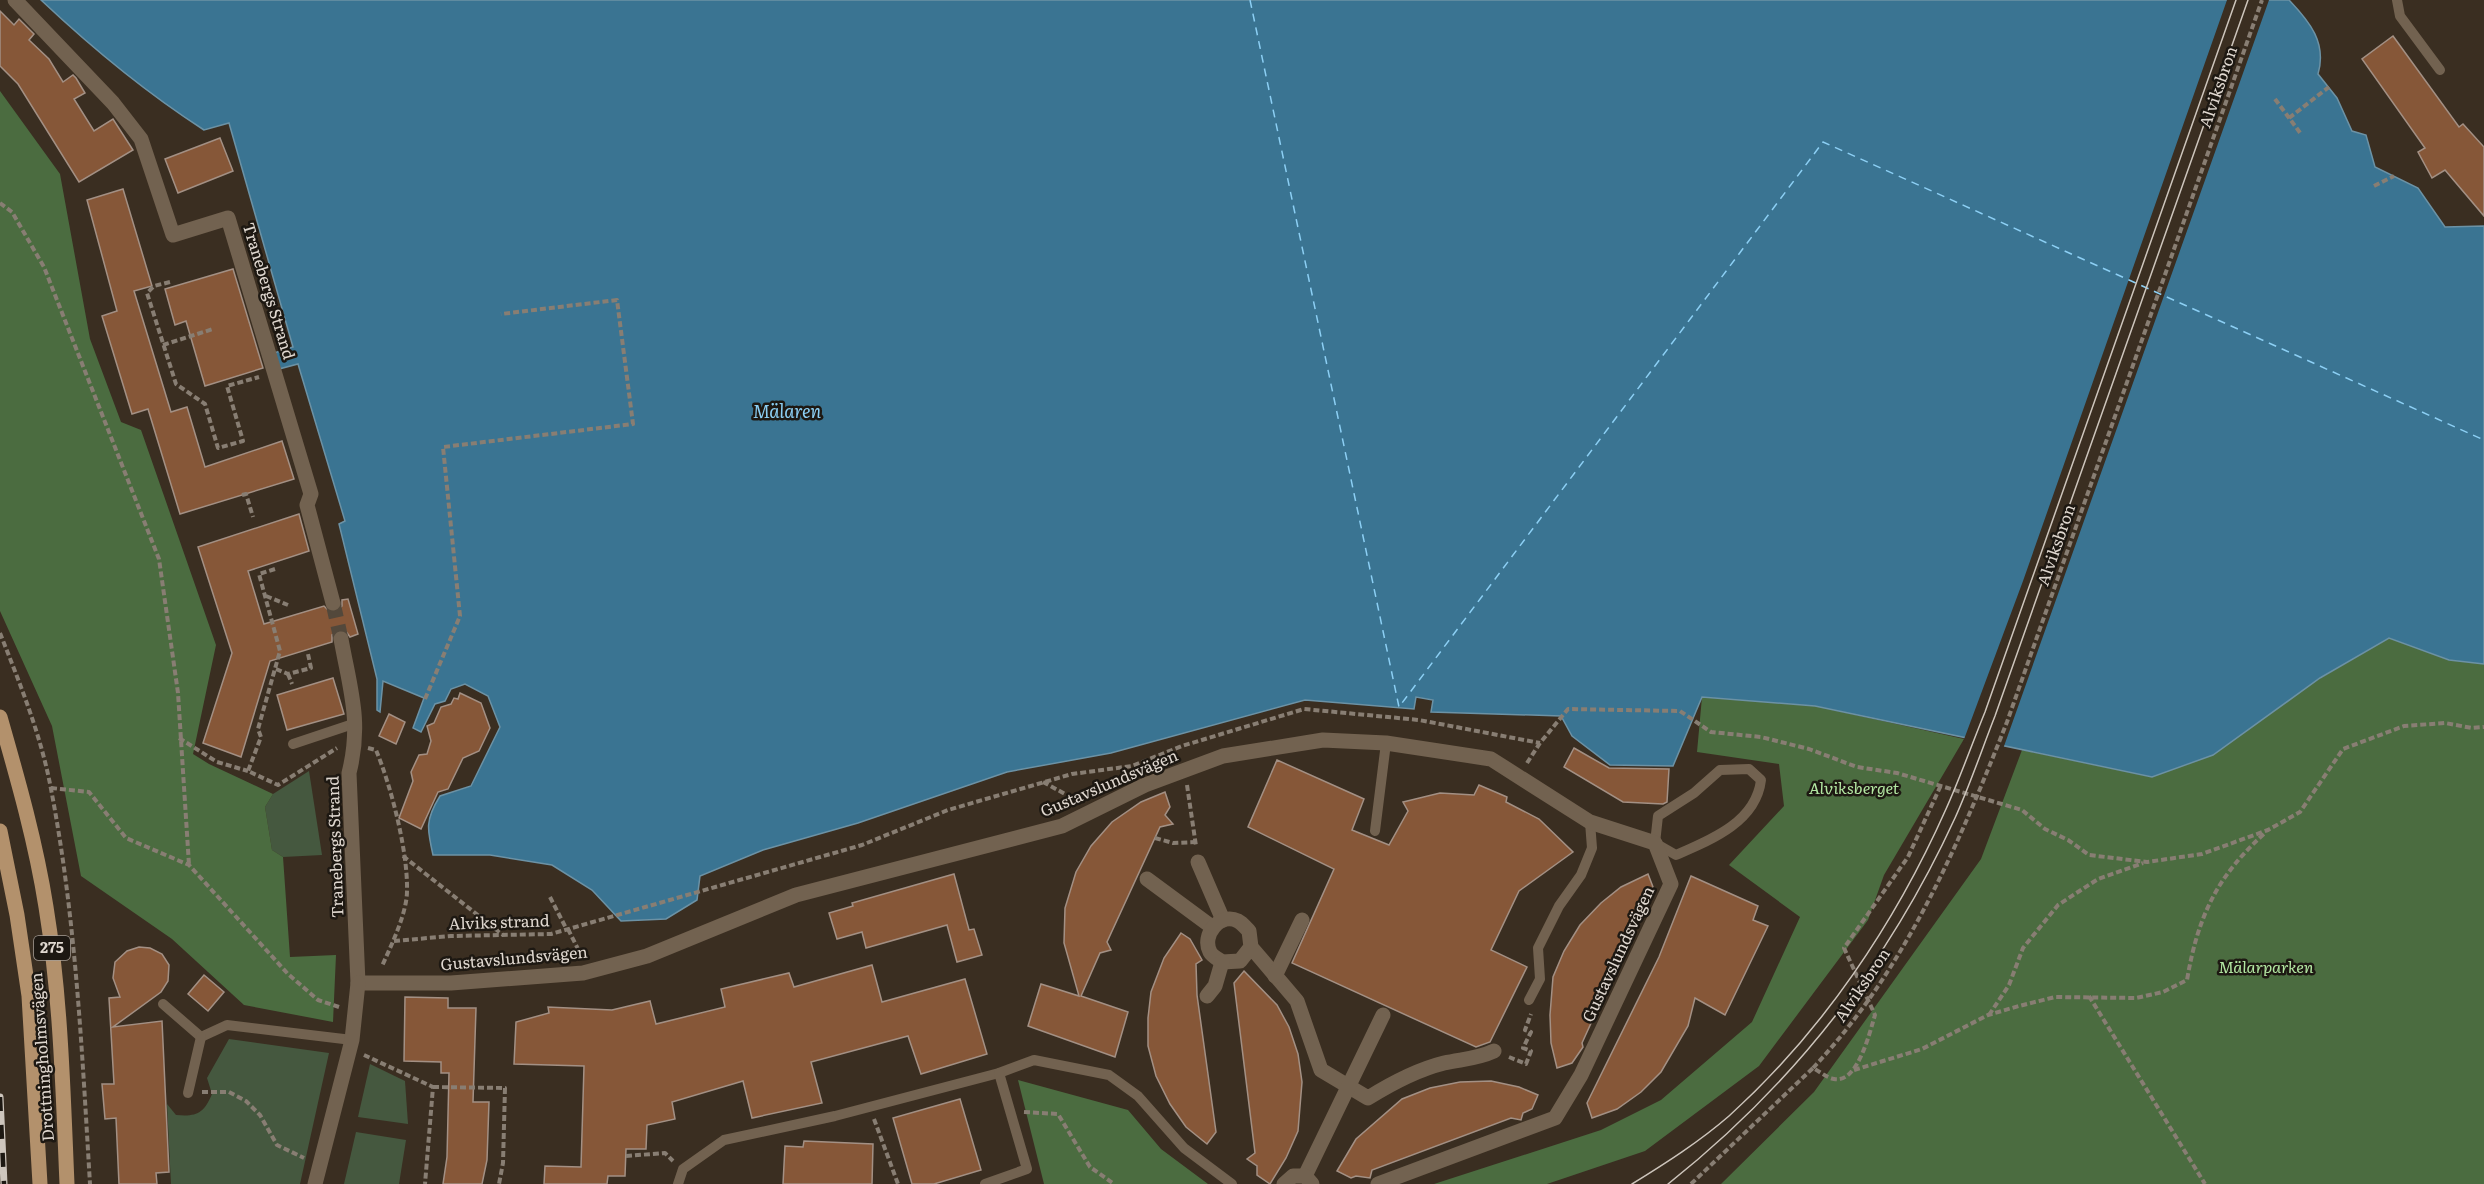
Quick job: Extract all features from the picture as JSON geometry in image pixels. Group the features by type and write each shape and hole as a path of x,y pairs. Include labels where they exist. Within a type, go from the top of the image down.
{"main road":[{"name":"Drottningholmsvägen","path":"0,717 26,806 46,906 58,993 67,1184"},
{"name":"Drottningholmsvägen","path":"0,831 17,915 28,996 40,1184"}],"street":[{"name":"Tranebergs Strand","path":"15,0 113,104 141,139 173,235 228,218 311,494 307,505 333,603"},
{"name":"Tranebergs Strand","path":"341,639 356,723 356,745 349,773 366,983"},
{"name":"Gustavslundsvägen","path":"366,983 451,982 589,971 647,956 796,895 1062,826 1145,785 1223,756 1323,740 1386,743 1491,759 1590,822 1655,843 1671,884 1581,1075 1555,1118 1378,1184"},
{"path":"1198,862 1218,923"},
{"path":"1147,879 1218,923 1237,920 1249,931 1251,947 1297,1001 1322,1070 1368,1098 1400,1078 1444,1063 1479,1059 1494,1051"},
{"path":"1275,975 1302,920"},
{"path":"1218,923 1207,939 1210,953 1222,962 1240,961 1251,947"},
{"path":"1207,996 1215,986 1222,962"},
{"path":"315,1184 356,1047 357,1010 366,983"},
{"path":"1284,1184 1293,1176 1308,1180 1347,1086 1383,1015"}],"lane":[{"path":"2397,0 2400,16 2440,70"},
{"path":"292,744 356,723"},
{"path":"1375,831 1386,743"},
{"path":"1749,769 1761,780 1760,794 1726,832 1676,855 1655,843 1658,816 1694,793 1720,770 1749,769"},
{"path":"1532,1003 1540,979 1538,948 1558,906 1581,875 1592,848 1590,822"},
{"path":"163,1004 201,1036"},
{"path":"201,1036 226,1025 356,1047"},
{"path":"188,1092 201,1036"},
{"path":"678,1184 682,1169 724,1140 870,1107 999,1073 1034,1060 1109,1075 1138,1096 1184,1148 1232,1184"},
{"path":"985,1184 1027,1169 999,1073"}],"path":[{"name":"Alviksbron","path":"1691,1184 1837,1043 1909,937 1937,888 1965,828 2011,711 2262,0"},
{"path":"2289,118 2329,87"},
{"path":"2275,99 2301,134"},
{"path":"2374,186 2394,176"},
{"path":"0,203 12,212 44,267 159,559 177,693 179,738 185,779 189,865"},
{"path":"170,282 154,286 147,293 176,384 205,404 218,448 243,441 227,386 274,372"},
{"path":"424,699 460,616 443,447 633,424 617,300 501,314"},
{"path":"163,345 213,329"},
{"path":"242,495 246,494 253,517"},
{"path":"248,771 261,736 258,729 280,651 259,574 276,569"},
{"path":"265,596 288,605"},
{"path":"276,669 288,674 311,668 308,654"},
{"path":"288,674 292,684"},
{"path":"1519,777 1540,742 1568,709 1680,711 1691,721 1711,732 1761,737 1809,749 1857,767 1897,773 2022,810 2045,829 2068,840 2089,855 2147,862"},
{"path":"1988,1015 2009,985 2023,948 2058,905 2098,879 2147,862 2202,854 2268,830 2300,812 2343,749 2404,726 2445,723 2472,728 2484,727"},
{"path":"179,738 217,762 248,771 278,785 334,748 356,745 376,750 386,775 408,892 394,941 366,983"},
{"path":"1185,770 1198,862"},
{"path":"1854,1070 1875,1015 1844,948 1908,857 1941,785"},
{"path":"51,788 89,792 126,838 189,865 288,974 318,1000 357,1010"},
{"path":"1813,1068 1833,1079 1843,1079 1854,1070 1922,1049 1988,1015 2055,997 2136,998 2163,992 2187,980 2193,943 2208,902 2231,866 2268,830"},
{"path":"1155,838 1173,843 1196,842"},
{"path":"403,856 503,935"},
{"name":"Alviks strand","path":"394,941 551,934 708,888"},
{"path":"550,897 589,971"},
{"path":"2088,996 2205,1184"},
{"path":"1494,1051 1526,1064 1531,1051 1523,1048 1531,1032 1525,1030 1532,1003"},
{"path":"356,1047 433,1087 505,1088 503,1163 499,1184"},
{"path":"425,1184 433,1087"},
{"path":"188,1092 229,1092 246,1101 260,1115 277,1145 307,1160"},
{"path":"870,1107 898,1184"},
{"path":"1012,1115 1032,1111 1058,1114 1090,1167 1114,1184"},
{"path":"626,1156 665,1153"}],"green space":[{"path":"0,91 60,174 90,339 121,422 141,430 216,645 193,754 273,794 265,807 272,850 283,857 290,957 336,955 333,1022 244,1005 172,939 81,876 52,726 0,611"},
{"name":"Mälarparken","path":"2389,638 2449,660 2484,664 2484,1184 1721,1184 1814,1092 1981,859 2022,750 2152,777"},
{"name":"Alviksberget","path":"1702,697 1815,706 1964,739 1884,875 1868,920 1759,1066 1645,1151 1547,1184 1434,1184 1601,1130 1661,1100 1752,1022 1800,917 1729,865 1784,806 1779,764 1697,752"},
{"path":"309,771 322,855 283,857 272,850 265,807 273,794"},
{"path":"229,1039 329,1053 300,1184 171,1184 167,1104 176,1115 195,1114 203,1110 212,1094 207,1078"},
{"path":"370,1064 405,1081 408,1124 358,1117"},
{"path":"1018,1080 1128,1110 1161,1149 1208,1184 1044,1184"},
{"path":"356,1132 406,1140 399,1184 344,1184"}],"water":[{"name":"Mälaren","path":"41,0 2289,0 2304,16 2315,34 2320,52 2318,74 2337,98 2352,131 2366,135 2375,167 2418,188 2445,227 2484,226 2484,664 2449,660 2389,638 2320,678 2213,755 2152,777 1815,706 1702,697 1673,766 1610,765 1572,736 1561,716 1431,712 1433,700 1416,697 1414,709 1305,700 1111,753 1007,772 858,823 763,850 700,876 697,900 666,919 621,921 592,890 552,865 490,855 433,855 429,825 435,804 440,796 471,786 500,727 488,696 465,684 451,689 445,701 435,704 421,732 413,728 424,698 383,681 380,712 377,710 377,679 339,524 345,521 298,364 279,369 274,353 293,347 229,123 204,130 120,69"}],"pier":[{"path":"2227,0 2269,0 2003,749 1963,742 2023,581"}],"building":[{"path":"0,11 14,25 19,19 34,34 29,40 49,59 63,82 73,75 76,78 85,93 74,99 94,131 113,119 133,150 79,182 18,84 0,66"},
{"path":"2393,36 2459,127 2463,124 2484,147 2484,216 2445,170 2432,178 2418,152 2425,148 2362,59"},
{"path":"220,138 233,171 178,193 165,159"},
{"path":"123,189 152,286 134,291 171,412 187,407 205,467 282,441 294,479 180,514 148,409 132,414 102,316 117,311 87,200"},
{"path":"233,269 263,368 205,386 186,321 175,325 165,289"},
{"path":"299,514 309,551 248,571 264,624 324,606 330,612 336,612 342,606 342,600 348,599 358,634 350,637 345,630 339,630 332,635 332,642 270,661 241,757 203,743 232,653 198,547"},
{"path":"333,678 344,714 287,730 277,695"},
{"path":"460,693 481,703 490,728 479,751 463,758 448,789 438,792 421,829 399,818 413,781 411,772 419,755 427,754 431,741 427,726 434,723 441,707 451,704 454,698 458,699"},
{"path":"389,714 405,722 396,744 379,736"},
{"path":"1574,748 1609,768 1669,769 1667,802 1663,804 1623,802 1564,767"},
{"path":"1277,760 1364,799 1352,830 1389,845 1408,811 1403,802 1440,793 1474,795 1479,785 1507,797 1506,802 1539,819 1573,852 1519,891 1491,950 1527,967 1490,1042 1476,1047 1292,963 1334,869 1248,827"},
{"path":"1165,792 1170,807 1165,815 1173,824 1160,827 1107,942 1111,950 1100,953 1081,996 1128,1012 1115,1057 1028,1026 1041,984 1079,996 1064,943 1065,908 1076,872 1091,846 1112,822 1141,802"},
{"path":"954,874 969,930 974,929 982,955 957,962 947,925 866,948 862,932 837,939 829,913 853,906 852,903"},
{"path":"1648,874 1653,887 1582,1043 1583,1047 1572,1063 1557,1068 1551,1043 1550,1015 1553,977 1564,951 1580,925 1601,903 1621,887"},
{"path":"1691,876 1758,906 1753,920 1768,926 1725,1015 1695,998 1688,1026 1661,1072 1641,1092 1617,1109 1592,1118 1587,1103 1659,957"},
{"path":"1181,933 1190,939 1202,960 1196,964 1197,995 1216,1132 1207,1144 1186,1127 1170,1104 1156,1076 1148,1046 1151,992 1164,958"},
{"path":"139,947 150,948 162,954 169,965 168,981 161,992 113,1027 162,1021 169,1172 156,1173 157,1184 119,1184 116,1118 105,1119 102,1084 114,1084 109,998 120,997 113,978 115,962 127,951"},
{"path":"872,965 882,1002 965,979 987,1054 921,1074 908,1036 811,1062 822,1103 752,1118 743,1081 672,1102 675,1119 647,1125 646,1149 626,1149 625,1176 608,1176 607,1184 544,1184 545,1166 581,1167 584,1066 514,1064 516,1022 549,1013 548,1007 612,1010 650,1001 656,1024 725,1007 721,989 789,973 794,987"},
{"path":"1244,971 1277,1005 1289,1027 1298,1054 1302,1082 1298,1131 1286,1158 1270,1184 1257,1175 1257,1166 1247,1159 1255,1153 1234,983"},
{"path":"204,975 224,992 208,1011 188,994"},
{"path":"405,997 448,998 448,1008 476,1008 473,1102 489,1102 487,1160 482,1184 443,1184 447,1157 449,1073 441,1073 441,1062 404,1061"},
{"path":"1491,1081 1519,1087 1538,1095 1532,1109 1523,1113 1521,1120 1511,1118 1372,1170 1370,1178 1356,1176 1351,1178 1337,1171 1356,1139 1402,1099 1430,1088 1460,1082"},
{"path":"960,1099 981,1170 934,1184 912,1184 893,1118"},
{"path":"804,1141 873,1144 872,1184 783,1184 785,1146 803,1147"}],"ferry route":[{"path":"1250,0 1399,707 1823,142 2484,440"}],"tunnel":[{"path":"333,603 341,639"}],"tram line":[{"path":"1632,1184 1718,1126 1795,1049 1825,1012 1879,935 1926,852 1985,712 2236,0"},
{"path":"1668,1184 1714,1146 1756,1105 1834,1018 1900,922 1955,818 1995,716 2248,0"}],"railway":[{"path":"0,1097 4,1184"}]}
